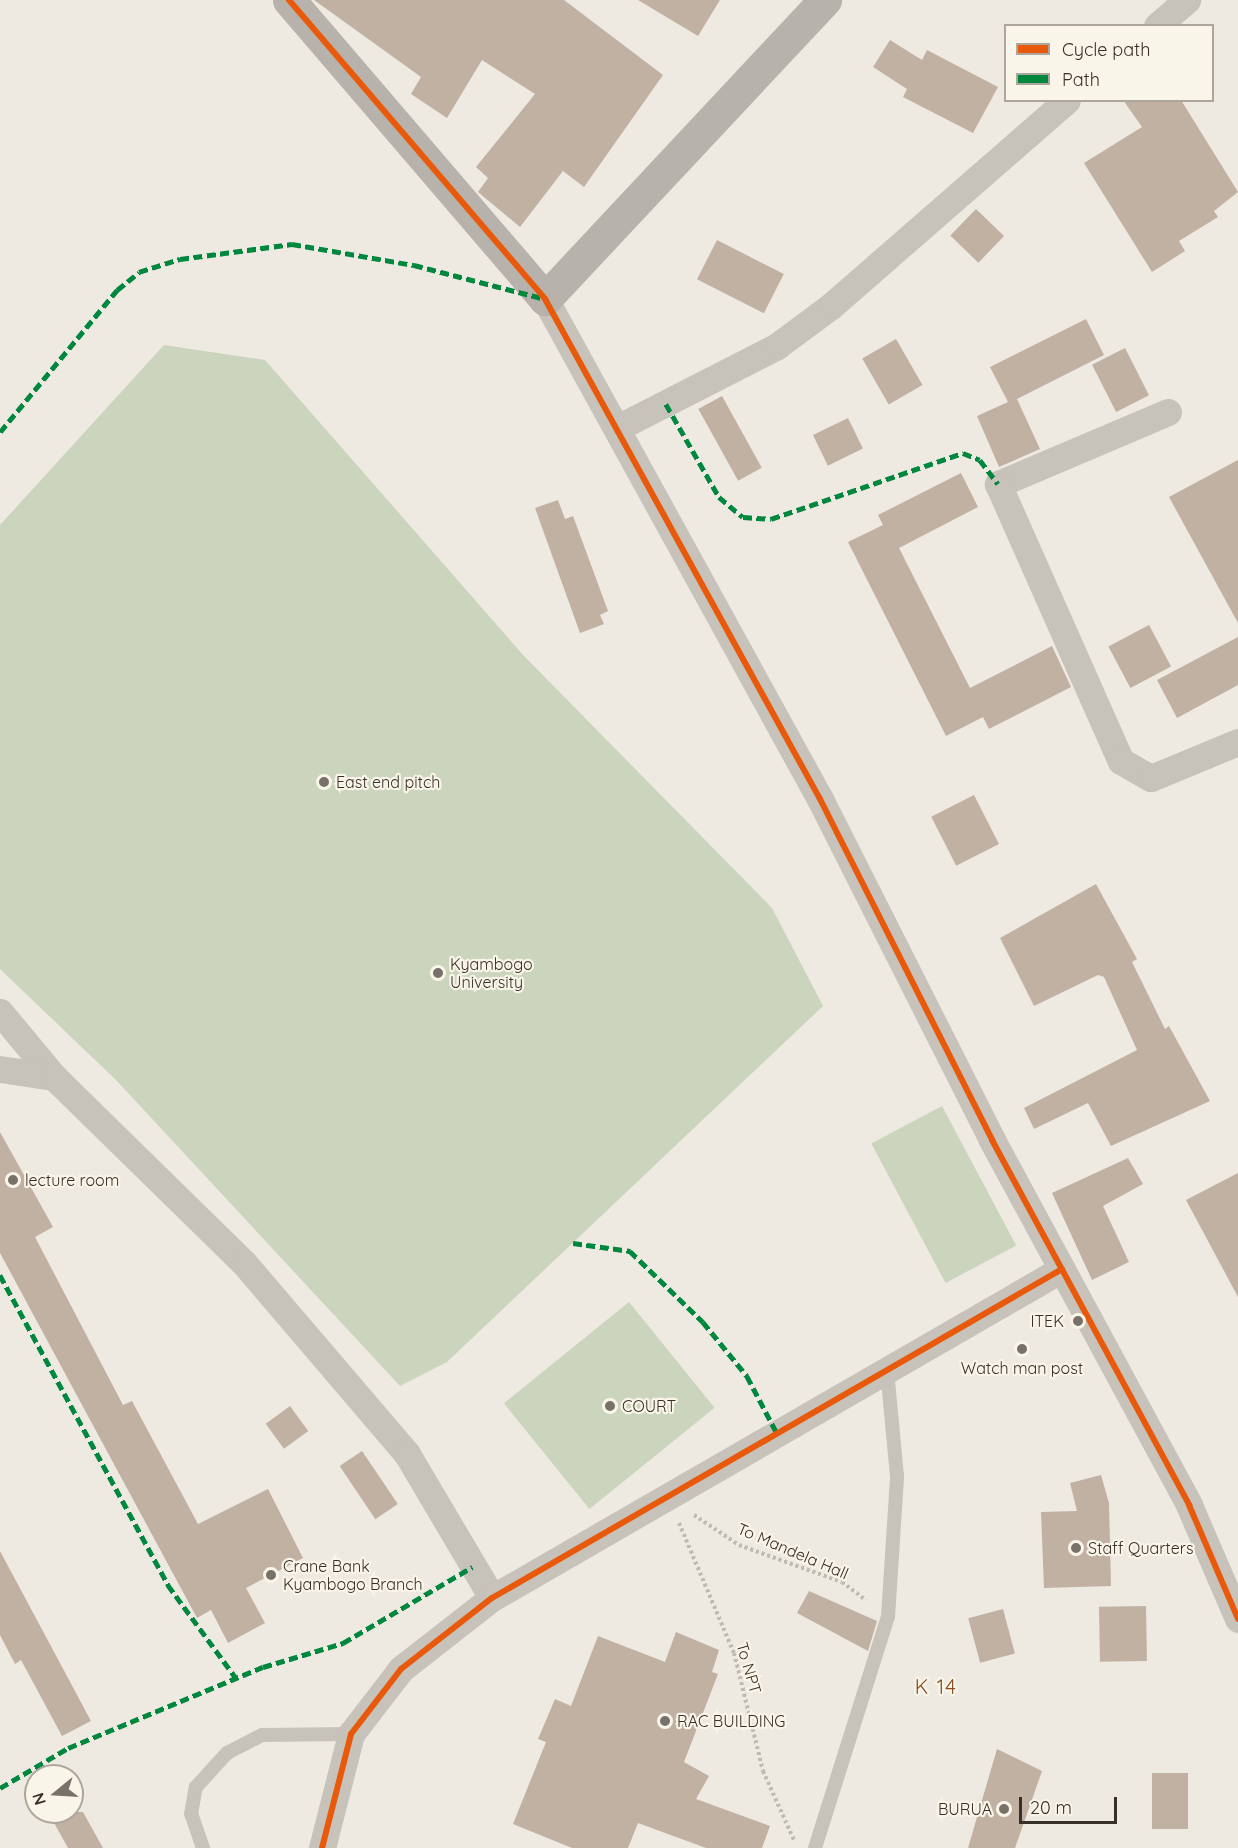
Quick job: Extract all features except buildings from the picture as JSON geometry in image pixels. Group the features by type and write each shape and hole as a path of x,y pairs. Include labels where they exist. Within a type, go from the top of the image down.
{"street":[{"path":"289,0 545,299 619,427 820,799 1062,1269 1189,1505 1238,1618"},
{"path":"545,299 825,0"},
{"path":"1159,24 1187,0"},
{"path":"619,427 777,346 831,306 1065,102"},
{"path":"1168,412 998,484 1122,761 1151,778 1238,742"},
{"path":"0,1011 54,1077 244,1263 329,1359 407,1454 492,1598"},
{"path":"0,1069 54,1077"},
{"path":"322,1848 351,1734 400,1669 492,1598 669,1498 1062,1269"}],"lane":[{"path":"816,1848 888,1617 897,1476 887,1371"},
{"path":"203,1848 191,1814 196,1786 227,1753 262,1735 351,1734"}],"green space":[{"name":"East end pitch","path":"164,345 265,360 524,656 772,908 823,1006 447,1362 400,1386 116,1080 0,969 0,525"},
{"path":"942,1106 1016,1246 946,1283 871,1144"},
{"name":"COURT","path":"629,1302 715,1408 589,1509 504,1403"}],"marked path":[{"path":"0,432 117,290 139,272 180,259 292,244 414,265 542,298"},
{"path":"666,404 719,497 743,517 771,519 963,453 980,460 998,484"},
{"path":"573,1243 630,1251 703,1322 747,1376 778,1435"},
{"path":"0,1275 168,1585 236,1678"},
{"path":"0,1788 68,1748 263,1667 343,1643 472,1567"}],"cycle path":[{"path":"289,0 545,299 820,799 992,1140 1189,1505 1238,1619"},
{"path":"322,1848 351,1734 401,1669 492,1598 1062,1269"}],"place":[{"name":"East end pitch","path":"324,782"},
{"name":"Kyambogo University","path":"438,973"},
{"name":"lecture room","path":"13,1180"},
{"name":"ITEK","path":"1078,1321"},
{"name":"Watch man post","path":"1022,1349"},
{"name":"COURT","path":"610,1406"},
{"name":"Staff Quarters","path":"1076,1548"},
{"name":"Crane Bank Kyambogo Branch","path":"271,1575"},
{"name":"RAC BUILDING","path":"665,1721"},
{"name":"BURUA","path":"1004,1809"}],"district":[{"name":"K 14","path":"936,1686"}]}
